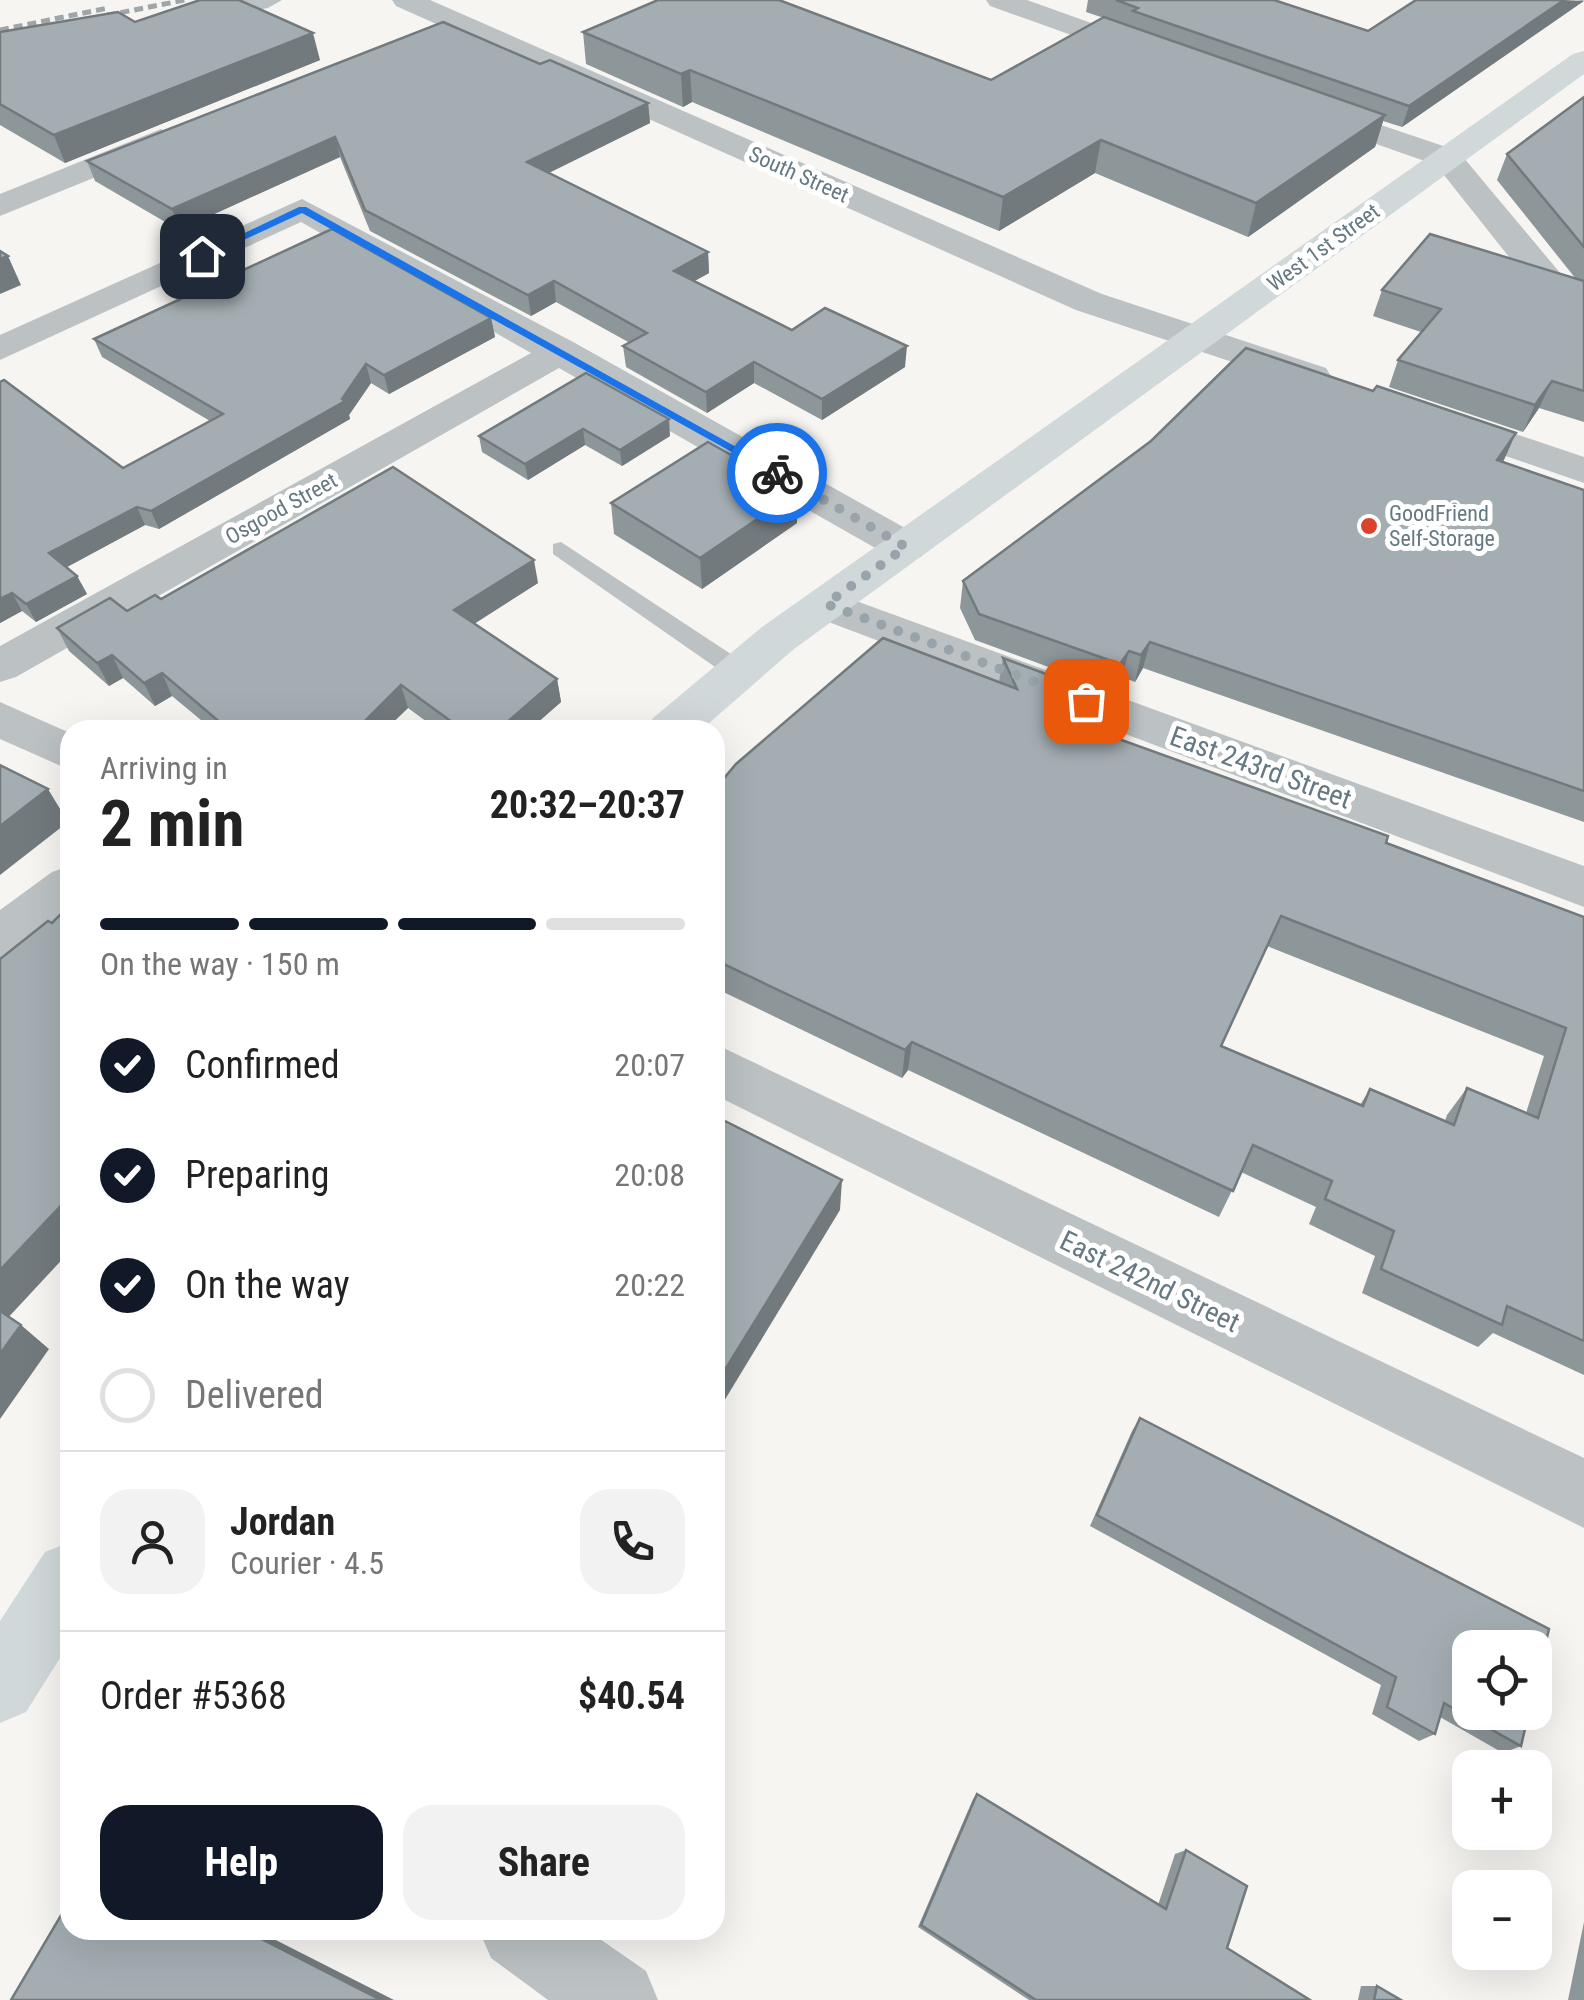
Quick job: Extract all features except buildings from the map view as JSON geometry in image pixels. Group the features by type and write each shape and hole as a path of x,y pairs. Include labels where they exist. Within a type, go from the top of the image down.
{"main road":[{"name":"West 1st Street","path":"681,720 737,670 826,604 1584,60"},
{"path":"0,1686 60,1602"}],"street":[{"path":"150,22 268,0"},
{"name":"South Street","path":"406,0 1089,302 1352,390"},
{"path":"1000,0 1186,66"},
{"path":"415,35 451,20"},
{"path":"1279,99 1447,158 1552,288"},
{"path":"0,206 198,124"},
{"path":"0,348 302,209 562,351 707,451 906,547"},
{"name":"Osgood Street","path":"0,666 562,351"},
{"path":"1405,408 1584,471"},
{"name":"East 243rd Street","path":"826,604 1584,887"},
{"path":"0,719 60,747"},
{"path":"0,939 60,894"},
{"name":"East 242nd Street","path":"725,1073 1584,1494"},
{"path":"534,1940 617,2000"}],"lane":[{"path":"561,549 737,670"}],"railway":[{"path":"93,18 185,0"},
{"path":"0,30 108,8"}],"way so far":[{"path":"777,473 906,547 826,604 1086,701"}],"place":[{"name":"GoodFriend Self-Storage","path":"1369,526"}],"route":[{"path":"202,256 302,209 777,473"}]}
